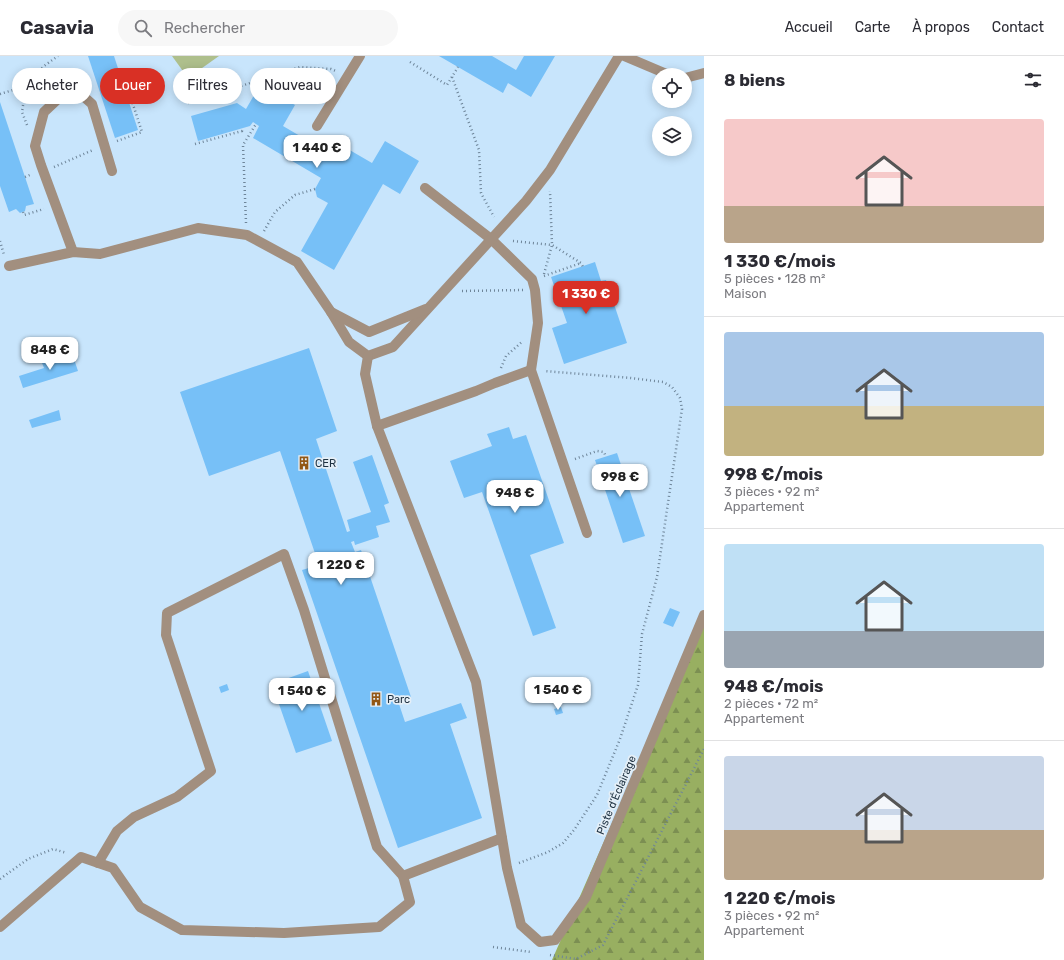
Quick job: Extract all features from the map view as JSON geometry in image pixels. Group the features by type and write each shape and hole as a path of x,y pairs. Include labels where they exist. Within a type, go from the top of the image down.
{"lane":[{"path":"317,126 360,56"},
{"path":"368,356 393,347 526,201 550,170 618,56"},
{"path":"624,56 652,68"},
{"path":"692,76 704,73"},
{"path":"73,252 38,172 35,146 44,112 61,96 82,95 92,104 112,172"},
{"path":"425,188 491,239 532,279 535,290 538,323 530,370 587,533"},
{"path":"8,266 73,252 100,254 198,228 246,235 297,262 331,312 349,342 368,356"},
{"path":"331,312 369,332 429,307"},
{"path":"368,356 365,374 377,426 476,682 507,868"},
{"path":"377,426 530,370"},
{"path":"0,927 81,857 112,868 140,907 182,930 284,933 379,927 410,902 403,876 377,847 304,610 284,554 167,613 166,635 211,771 177,797 134,817 117,830 98,863"},
{"name":"Piste d’Éclairage","path":"507,868 521,925 540,942 555,940 586,897 704,616"},
{"path":"403,876 502,838"}],"path":[{"path":"42,68 58,56"},
{"path":"410,62 447,85 458,67"},
{"path":"242,86 300,67 331,69 348,75"},
{"path":"452,77 479,150 481,193 501,228"},
{"path":"0,94 12,90"},
{"path":"23,104 22,112 27,126"},
{"path":"25,176 104,145 142,132 132,104"},
{"path":"246,235 244,145 256,124"},
{"path":"195,144 242,131 241,129"},
{"path":"543,276 552,245 550,170"},
{"path":"258,242 275,212 295,195 315,188"},
{"path":"23,212 24,215 47,208"},
{"path":"491,239 552,245 581,263 583,267"},
{"path":"532,279 581,263"},
{"path":"443,292 535,290"},
{"path":"495,383 506,356 525,339 538,323"},
{"path":"507,868 548,852 563,843 574,830 597,795 620,739 638,685 642,634 658,577 682,408 680,398 672,387 663,382 530,370"},
{"path":"563,463 597,451 604,452 606,456"},
{"path":"546,954 576,959 603,945 704,749"},
{"path":"0,879 28,859 53,849 81,857"},
{"path":"493,947 538,953"}],"green space":[{"path":"172,56 219,56 202,68 181,68"},
{"path":"704,613 704,960 552,960"}],"building":[{"path":"88,56 114,56 118,68 100,68 100,92"},
{"path":"439,56 492,56 516,70 524,56 555,56 531,97 508,83 503,93"},
{"path":"0,102 34,204 26,206 25,211 20,213 16,209 9,212 0,186"},
{"path":"250,102 250,104 293,104 295,105 283,126 334,156 341,145 372,163 385,141 419,161 400,194 383,184 334,270 301,251 328,203 317,197 315,189 321,178 253,138 259,126 253,122 250,126 198,141 191,116 233,104 238,104 246,109"},
{"path":"104,104 130,104 138,130 115,138"},
{"path":"595,262 601,281 606,280 627,343 564,364 552,328 567,323 551,277"},
{"path":"309,348 337,431 316,439 347,532 350,531 347,520 371,512 353,462 372,455 389,503 384,505 390,522 376,526 379,537 355,545 354,541 351,542 355,552 361,550 411,697 398,701 405,722 461,703 467,718 450,724 482,818 398,848 302,570 319,565 280,451 209,476 180,392"},
{"path":"72,353 78,371 23,388 19,376 44,368 42,363"},
{"path":"59,410 61,420 32,428 29,420"},
{"path":"509,427 513,439 526,435 564,543 530,555 556,628 533,636 482,492 464,498 450,461 492,446 487,434"},
{"path":"617,453 645,536 623,543 595,460"},
{"path":"670,608 680,612 673,627 663,623"},
{"path":"308,671 332,741 296,753 272,684"},
{"path":"227,684 229,690 221,693 219,687"},
{"path":"561,707 563,713 556,715 554,709"}],"place":[{"name":"CER","path":"304,463"},
{"name":"Parc","path":"376,699"}]}
